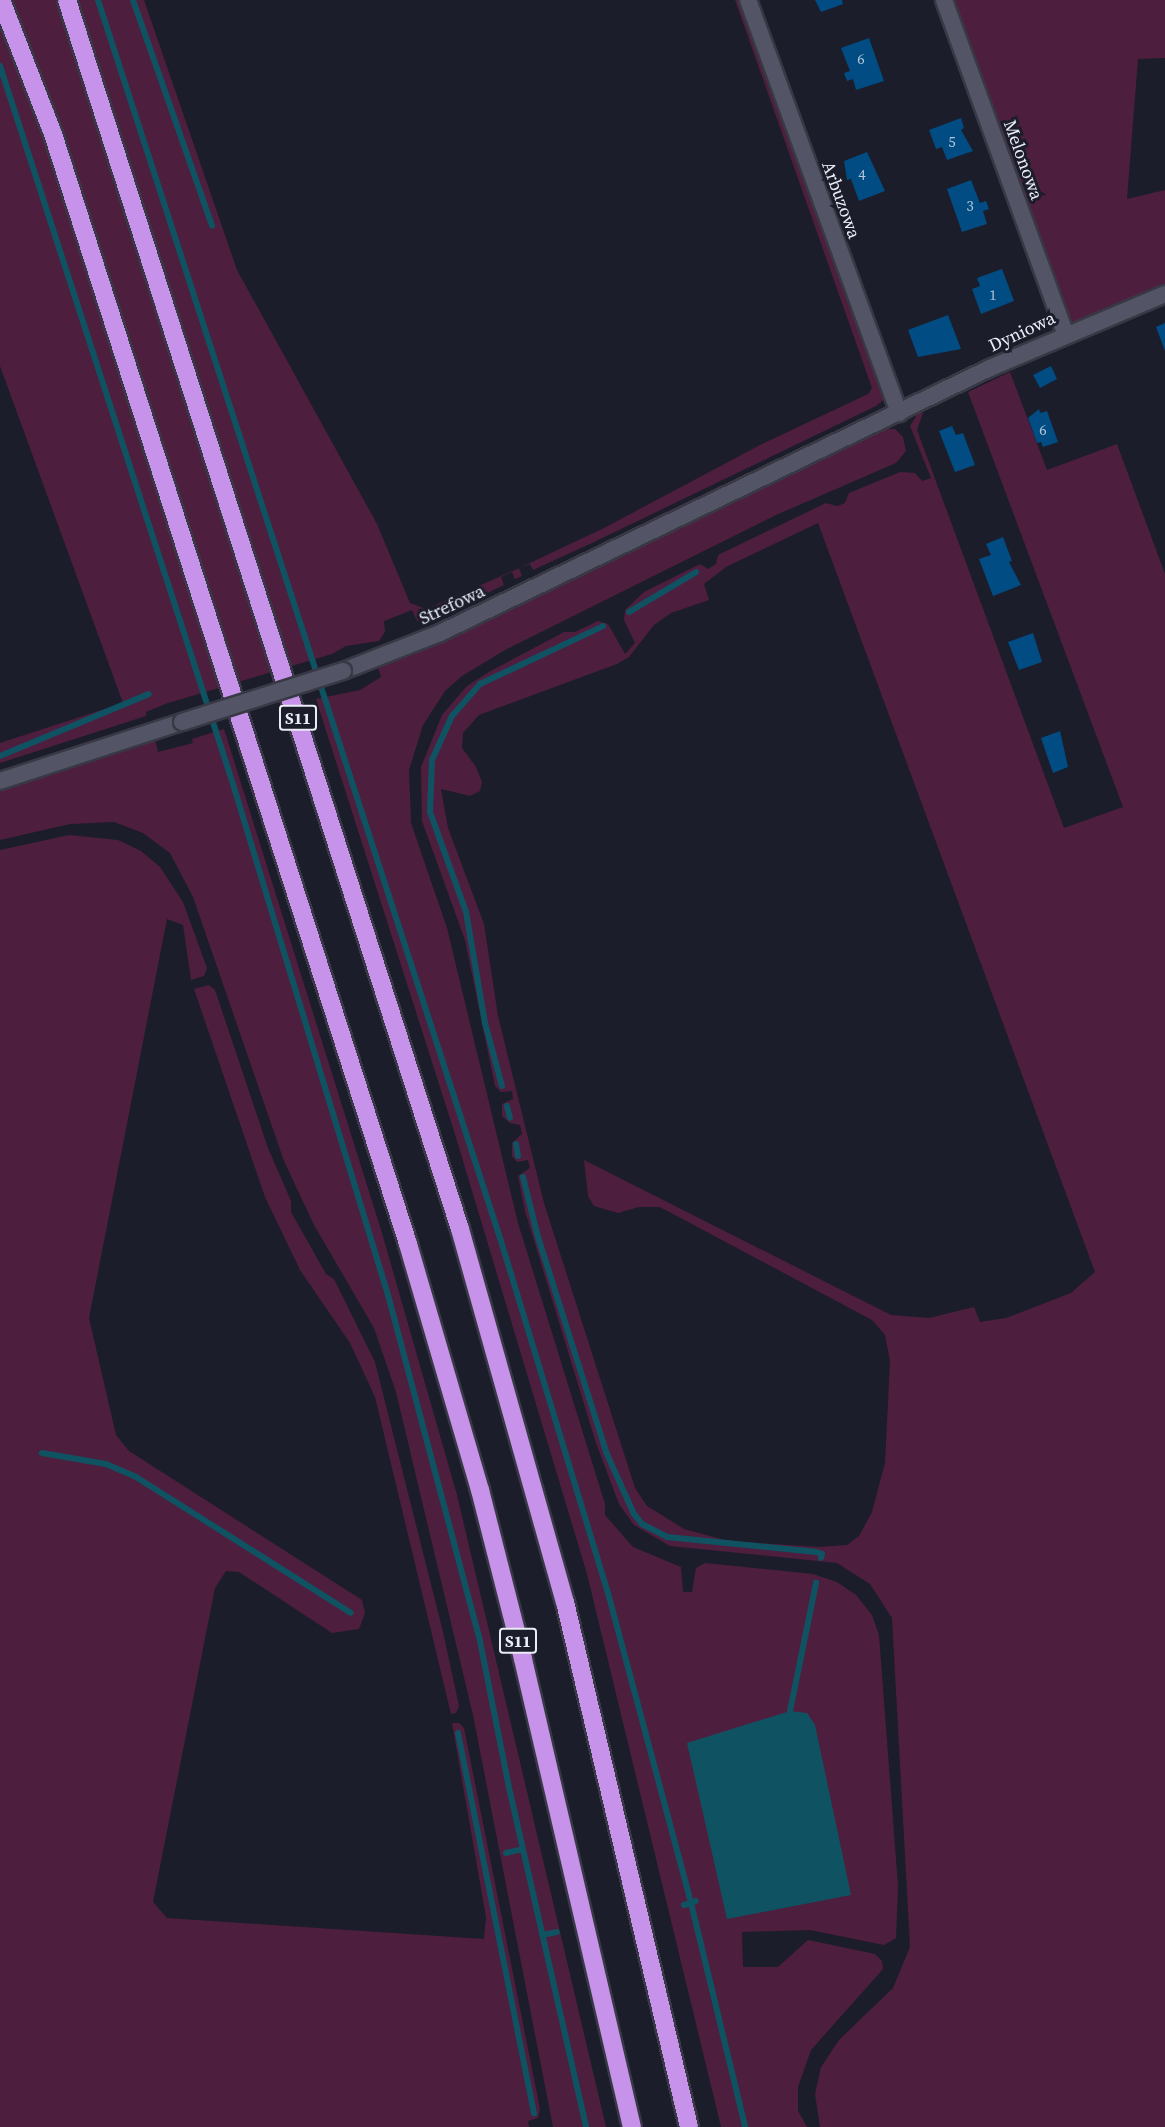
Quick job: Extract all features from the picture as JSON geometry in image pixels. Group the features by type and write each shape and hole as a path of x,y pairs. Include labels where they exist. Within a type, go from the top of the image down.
{"highway":[{"name":"S11","path":"2,0 53,134 408,1244 480,1490 632,2127"},
{"name":"S11","path":"66,0 460,1229 559,1580 689,2127"},
{"path":"675,2061 696,2127"},
{"path":"621,2074 626,2127"}],"street":[{"name":"Arbuzowa","path":"748,0 899,413"},
{"name":"Melonowa","path":"944,0 1065,333"},
{"name":"Dyniowa","path":"899,413 1065,333 1165,294"},
{"name":"Strefowa","path":"0,781 343,671 440,633 899,413"}],"shaded area":[{"path":"0,0 144,0 237,270 377,524 410,603 426,609 519,568 522,576 515,579 512,572 501,577 504,585 428,622 417,621 412,610 384,621 385,632 379,641 346,646 332,654 165,704 146,712 146,716 0,763 0,743 123,703 0,366"},
{"path":"735,0 743,0 887,397 876,406 592,543 533,570 530,564 520,568 604,528 760,445 868,394 872,388"},
{"path":"954,0 1165,0 1165,58 1138,59 1127,199 1165,190 1165,285 1070,323"},
{"path":"1010,372 1047,470 1117,444 1165,574 1165,2127 820,2127 815,2094 821,2067 839,2040 893,1988 910,1947 892,1618 870,1584 837,1563 670,1546 634,1525 619,1504 596,1443 525,1211 518,1176 530,1168 528,1160 517,1162 512,1156 512,1143 522,1134 520,1125 510,1123 502,1116 502,1104 513,1099 512,1091 501,1092 495,1086 465,940 422,821 421,767 442,715 467,686 564,632 575,632 598,621 608,624 625,654 635,643 624,620 625,610 644,592 700,564 708,569 716,564 718,555 826,503 837,506 845,503 849,493 900,472 915,473 922,481 931,478 910,426 920,410 923,413 917,430 1064,828 1123,807 968,392","holes":["818,523 1095,1272 1071,1293 1006,1318 980,1322 974,1307 929,1318 891,1315 584,1160 588,1196 594,1206 618,1213 639,1207 660,1207 872,1320 885,1335 890,1361 885,1463 872,1512 859,1536 847,1545 818,1547 728,1541 684,1529 647,1506 635,1488 544,1203 498,1016 484,924 448,828 441,789 470,796 480,791 482,782 476,767 462,748 463,733 479,715 617,664 629,657 654,625 671,613 709,600 704,584 726,567"]},
{"path":"886,408 665,517 536,576 664,513"},
{"path":"883,429 895,429 903,437 906,451 896,463 776,515 505,650 462,676 445,691 423,725 409,770 411,823 447,928 518,1223 605,1504 605,1515 633,1547 681,1567 683,1592 692,1592 696,1568 705,1563 813,1574 837,1582 856,1595 872,1615 879,1635 898,1886 896,1938 884,1945 810,1930 742,1932 743,1967 778,1967 808,1940 875,1954 882,1961 883,1969 811,2050 798,2087 798,2111 807,2127 721,2127 587,1574 454,1131 316,699 360,690 381,677 378,667 443,640"},
{"path":"164,718 150,725 0,773 0,771"},
{"path":"224,729 382,1233 457,1495 606,2127 553,2127 473,1715 396,1392 374,1328 314,1225 284,1161 193,897 170,853 143,833 114,822 70,824 0,840 0,789 155,739 158,752 193,743 192,739"},
{"path":"69,835 118,840 141,851 160,867 183,902 207,968 204,976 191,980 183,925 167,919 89,1318 116,1435 129,1451 362,1600 365,1613 359,1629 332,1633 239,1572 226,1571 215,1588 153,1902 167,1918 484,1939 486,1917 452,1723 459,1723 464,1728 540,2109 538,2118 528,2121 529,2127 0,2127 0,850"},
{"path":"209,985 215,990 268,1148 291,1201 291,1212 326,1274 334,1279 375,1362 443,1632 459,1706 456,1713 451,1714 375,1397 350,1343 300,1270 265,1197 194,989"}],"water":[{"path":"790,1711 807,1713 815,1725 851,1895 727,1919 687,1743"}],"building":[{"path":"815,0 842,0 843,4 821,12"},
{"path":"869,38 884,81 856,90 853,79 847,81 844,73 850,71 841,48"},
{"path":"961,118 964,128 961,130 973,151 947,160 942,147 936,149 929,130"},
{"path":"867,152 885,191 859,201 851,179 847,180 844,161"},
{"path":"971,180 980,203 986,201 989,209 983,211 987,224 962,232 947,189"},
{"path":"1002,269 1014,301 981,314 972,289 980,286 977,278"},
{"path":"948,315 961,349 918,357 908,330"},
{"path":"1165,323 1165,351 1156,327"},
{"path":"1051,366 1057,379 1040,388 1033,375"},
{"path":"1039,409 1040,413 1047,411 1058,442 1043,447 1041,442 1037,443 1028,418"},
{"path":"952,426 956,435 963,433 975,465 955,472 939,431"},
{"path":"1003,537 1012,561 1009,562 1021,585 993,596 979,559 991,555 986,544"},
{"path":"1033,633 1042,662 1019,670 1008,642"},
{"path":"1060,731 1068,767 1053,773 1041,738"}],"waterway":[{"path":"98,0 501,1241 608,1593 691,1903 696,1901"},
{"path":"133,0 212,226"},
{"path":"0,66 233,784 388,1295 479,1636 510,1792 586,2127"},
{"path":"629,612 696,572"},
{"path":"502,1086 485,1023 466,912 430,812 432,760 452,716 480,684 603,626"},
{"path":"0,756 149,694"},
{"path":"507,1106 510,1118"},
{"path":"516,1144 518,1156"},
{"path":"523,1177 538,1237 606,1452 634,1514 642,1524 667,1537 816,1552 822,1554 821,1558"},
{"path":"42,1453 106,1464 136,1477 351,1613"},
{"path":"790,1711 816,1583"},
{"path":"458,1733 534,2113"},
{"path":"506,1853 523,1849"},
{"path":"684,1905 691,1903 745,2127"},
{"path":"542,1935 557,1932"}]}
